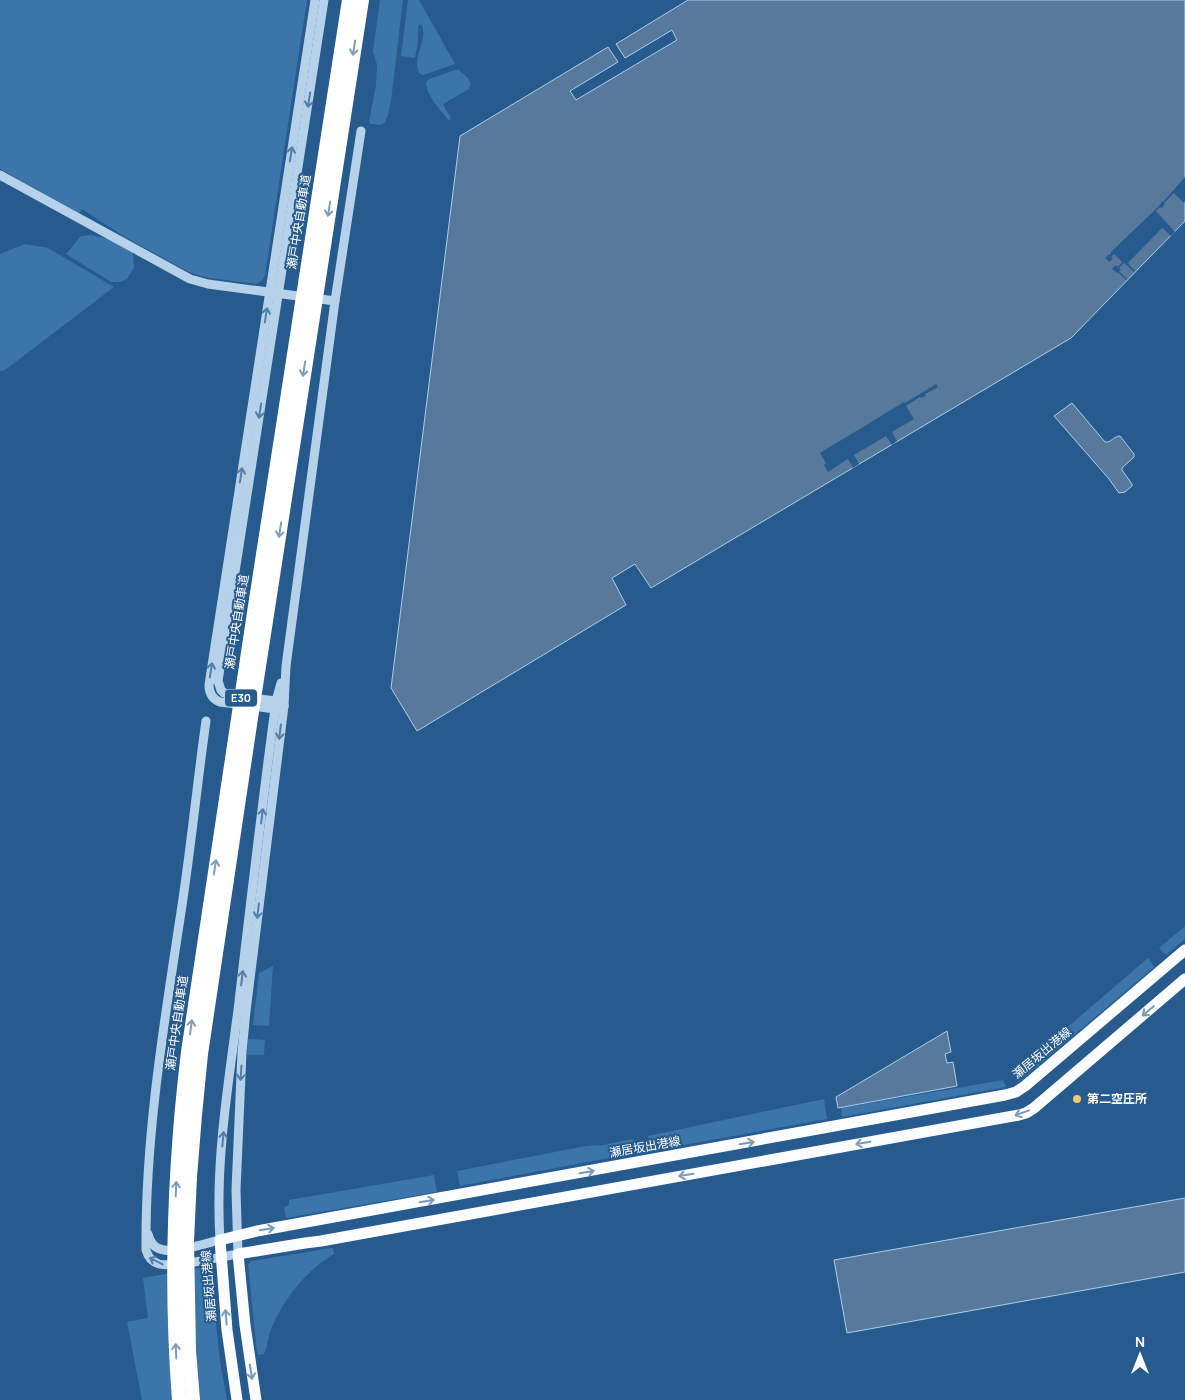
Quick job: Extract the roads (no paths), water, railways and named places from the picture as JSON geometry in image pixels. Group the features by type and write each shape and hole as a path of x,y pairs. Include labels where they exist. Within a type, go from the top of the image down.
{"highway":[{"name":"瀬戸中央自動車道","path":"179,1400 175,1335 174,1242 180,1115 255,606 349,0"},
{"name":"E30","path":"193,1400 189,1352 188,1241 191,1159 201,1054 362,0"}],"main road":[{"name":"瀬居坂出港線","path":"237,1400 227,1330 220,1240 257,1231 1005,1096 1025,1086 1185,950"},
{"path":"256,1400 245,1325 238,1254 321,1242 1026,1113 1185,979"}],"street":[{"path":"274,293 315,0"},
{"path":"278,706 220,702 210,693 209,685 324,0"},
{"path":"147,1231 154,1246 171,1251 220,1240 218,1216 224,1124 278,706 286,666 335,301 361,131"},
{"path":"0,175 190,279 208,284 335,301"},
{"path":"206,720 186,881 157,1074 150,1146 147,1255 154,1262 160,1264 177,1264 238,1254 236,1190 242,1052 278,706"}],"railway":[{"path":"184,1400 180,1313 180,1226 193,1053 354,0"}],"place":[{"name":"第二空圧所","path":"1077,1099"}]}
